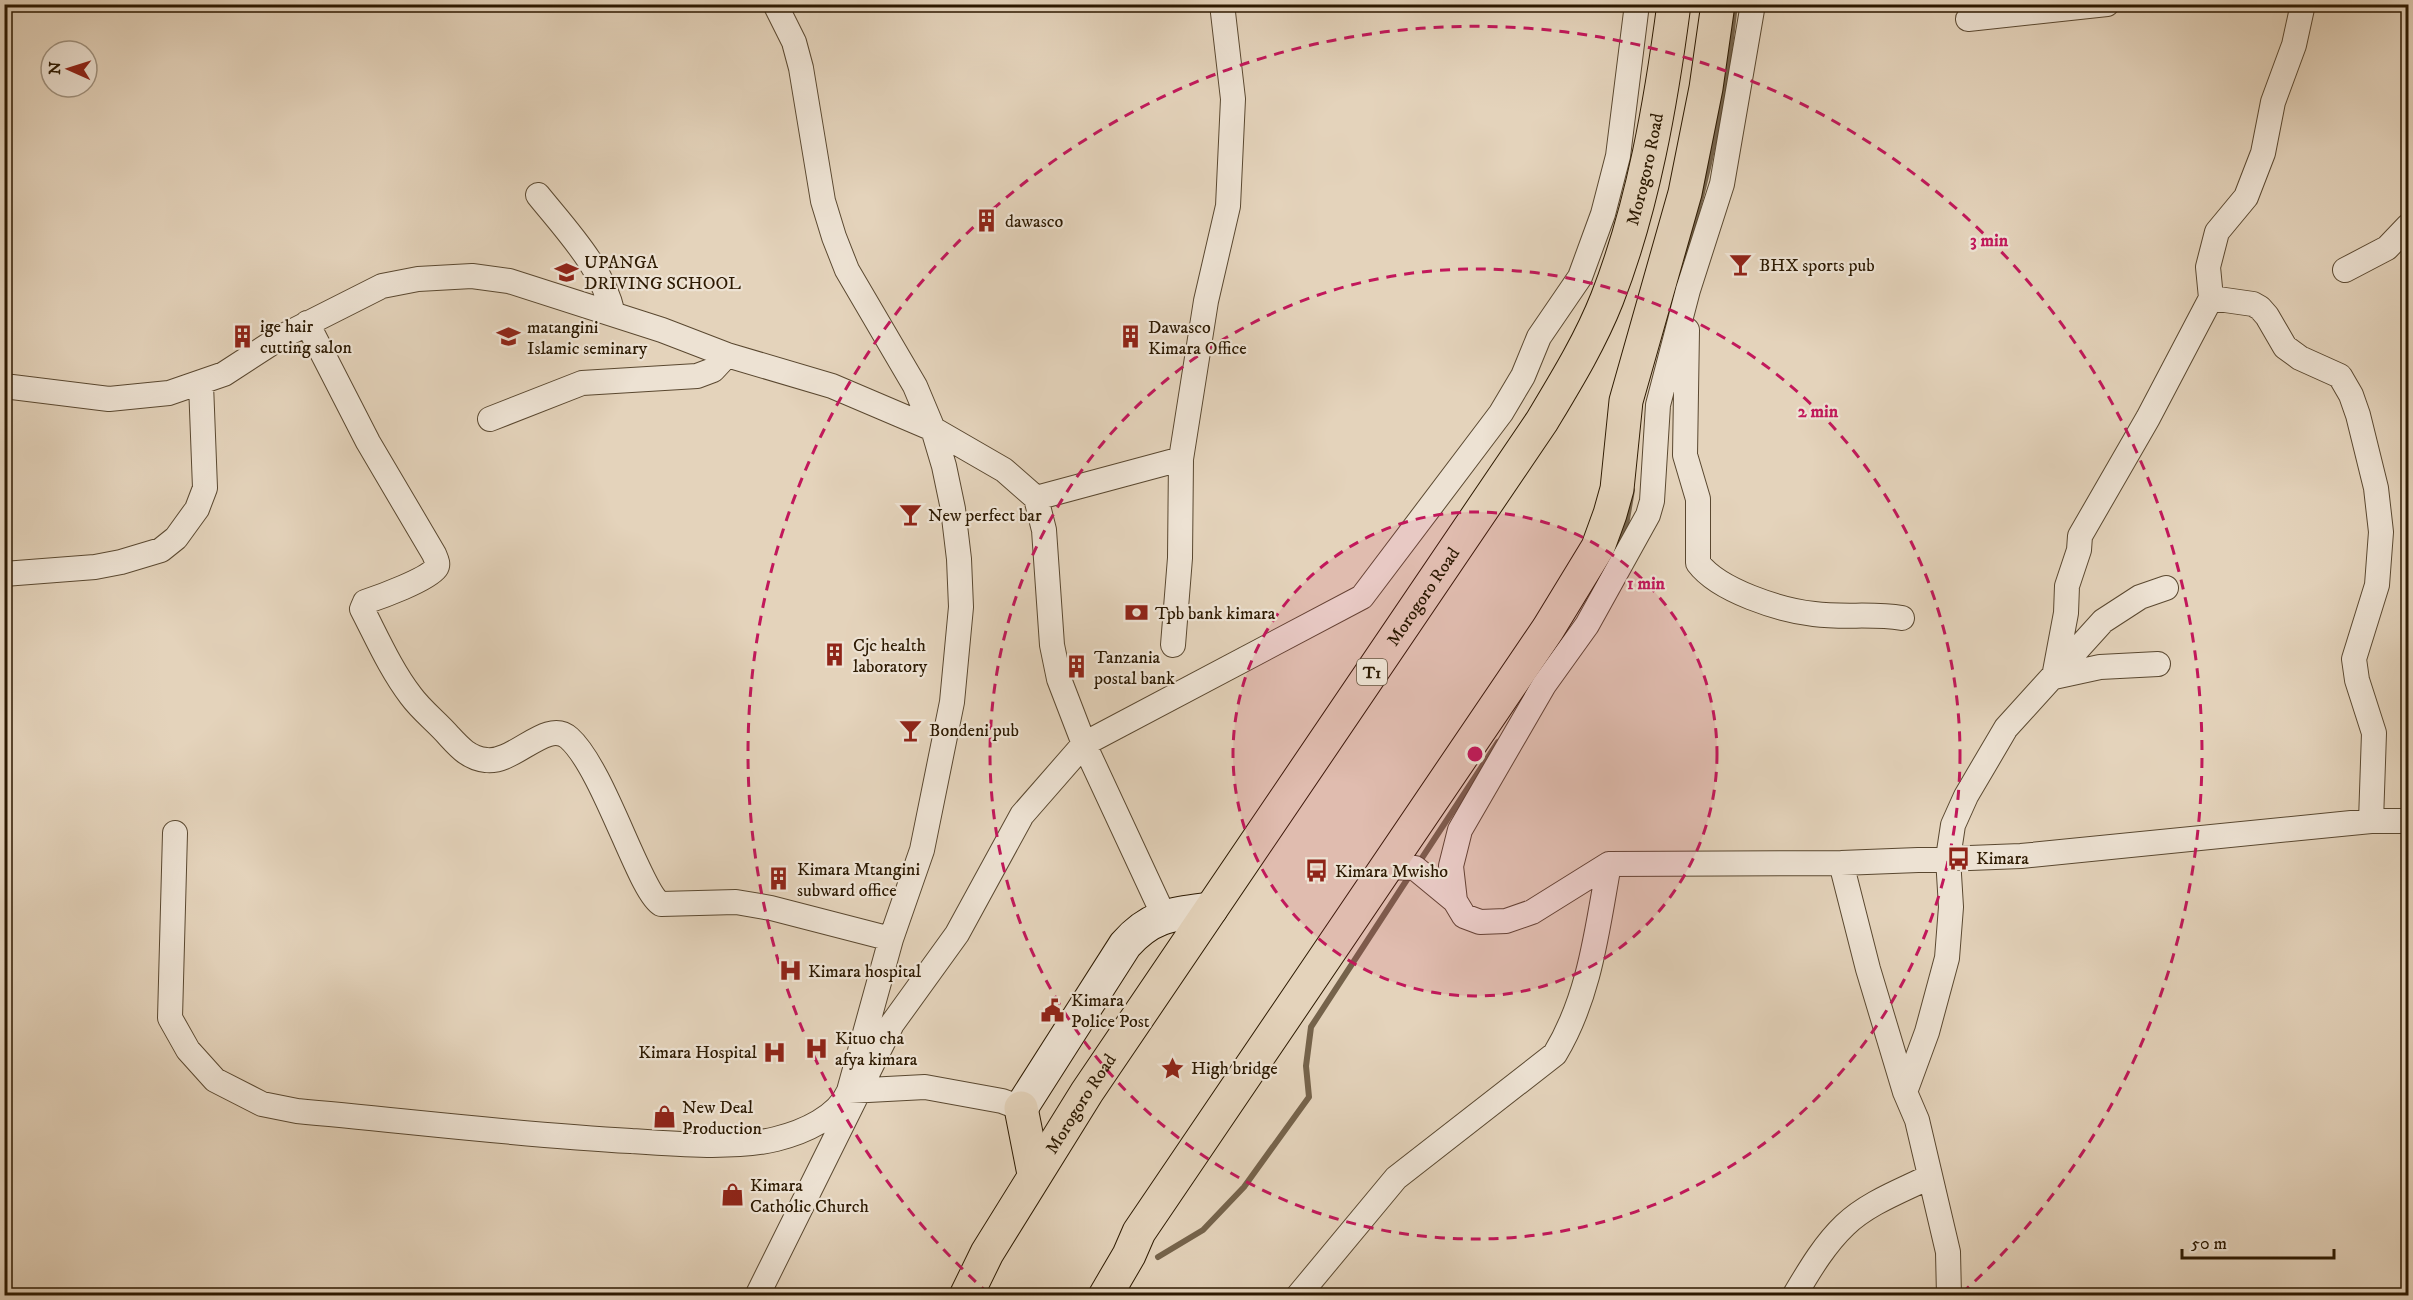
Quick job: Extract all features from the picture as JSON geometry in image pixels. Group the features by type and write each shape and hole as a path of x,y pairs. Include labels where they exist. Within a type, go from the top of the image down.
{"highway":[{"name":"Morogoro Road","path":"966,1296 987,1252 1034,1174 1542,421 1578,362 1607,299 1627,238 1646,162 1674,4"},
{"path":"1105,1296 1129,1255 1139,1232 1575,588 1602,536 1617,489 1626,401 1633,367 1682,205 1698,136 1718,4"},
{"path":"1021,1108 1034,1174"}],"street":[{"path":"175,833 170,1018 188,1050 215,1080 262,1104 297,1111 539,1136 677,1144 737,1143 776,1139 826,1118 840,1108 853,1091 891,939 922,850 952,702 961,607 953,508 933,429 915,386 847,270 834,237 823,201 801,68 794,42 775,4"},
{"path":"1173,645 1180,558 1181,459 1206,301 1228,206 1233,99 1222,4"},
{"path":"757,1296 853,1091 892,1023 957,934 1022,815 1084,744 1362,597 1502,413 1523,376 1539,337 1580,277 1603,214 1618,156 1637,4"},
{"path":"1455,901 1451,866 1460,830 1544,685 1587,625 1648,515 1652,501 1658,405 1688,290 1722,184 1753,4"},
{"path":"1968,19 2107,4"},
{"path":"2054,677 2067,613 2067,586 2079,550 2080,536 2148,418 2211,298 2208,267 2217,232 2246,197 2263,153 2273,102 2294,45 2303,4"},
{"path":"538,195 581,248 609,292 614,314"},
{"path":"2345,270 2387,248 2409,226"},
{"path":"4,386 109,399 169,393 201,384 224,374 307,323 382,286 445,276 472,276 509,281 614,314 727,355 832,386 933,429 1004,470 1036,498 1044,530 1052,645 1059,679 1084,744 1164,916"},
{"path":"1688,290 1685,455 1698,499 1698,563 1704,572 1733,589 1789,610 1817,615 1861,614 1902,618"},
{"path":"2211,298 2253,304 2260,308 2285,347 2300,358 2340,376 2351,395 2358,416 2376,488 2381,532 2377,585 2354,659 2357,680 2374,733 2371,821"},
{"path":"307,323 369,442 436,560 437,566 429,573 365,602 362,609 411,697 456,745 472,756 492,760 510,755 549,733 559,732 568,736 591,765 606,792 648,889 661,904 744,903 891,939"},
{"path":"490,420 582,383 697,376 713,370 727,355"},
{"path":"4,574 95,567 121,562 161,550 176,538 187,525 205,488 201,384"},
{"path":"1036,498 1181,459"},
{"path":"1905,1092 1927,1032 1947,958 1951,907 1948,858 1953,825 1974,781 2006,728 2103,621 2140,597 2166,588"},
{"path":"2054,677 2100,667 2158,664"},
{"path":"1386,867 1414,868 1455,901 1464,916 1480,922 1506,921 1532,912 1609,864 1841,863 2020,856 2371,821 2409,820"},
{"path":"1841,863 1868,969 1905,1092 1917,1119 1948,1252 1949,1296"},
{"path":"1298,1296 1396,1178 1555,1054 1570,1029 1589,977 1609,864"},
{"path":"853,1091 925,1087 1002,1101 1021,1108 1125,945 1145,925 1164,916 1211,909"},
{"path":"1794,1296 1826,1246 1846,1224 1869,1207 1929,1177"}],"waterway":[{"path":"1684,256 1702,194 1716,132 1735,4"},
{"path":"1617,547 1626,525 1632,490"},
{"path":"1418,864 1498,742"},
{"path":"1158,1257 1203,1230 1244,1187 1309,1097 1306,1066 1311,1027 1410,875"}],"place":[{"name":"dawasco","path":"987,221"},
{"name":"BHX sports pub","path":"1741,265"},
{"name":"UPANGA DRIVING SCHOOL","path":"566,272"},
{"name":"ige hair cutting salon","path":"242,336"},
{"name":"matangini Islamic seminary","path":"509,337"},
{"name":"Dawasco Kimara Office","path":"1130,337"},
{"name":"New perfect bar","path":"910,515"},
{"name":"Tpb bank kimara","path":"1137,613"},
{"name":"Cjc health laboratory","path":"835,655"},
{"name":"Tanzania postal bank","path":"1076,667"},
{"name":"Bondeni pub","path":"911,730"},
{"name":"Kimara","path":"1958,858"},
{"name":"Kimara Mwisho","path":"1317,871"},
{"name":"Kimara Mtangini subward office","path":"779,879"},
{"name":"Kimara hospital","path":"790,971"},
{"name":"Kimara Police Post","path":"1053,1010"},
{"name":"Kituo cha afya kimara","path":"817,1048"},
{"name":"Kimara Hospital","path":"775,1052"},
{"name":"High bridge","path":"1173,1068"},
{"name":"New Deal Production","path":"664,1117"},
{"name":"Kimara Catholic Church","path":"732,1195"}]}
